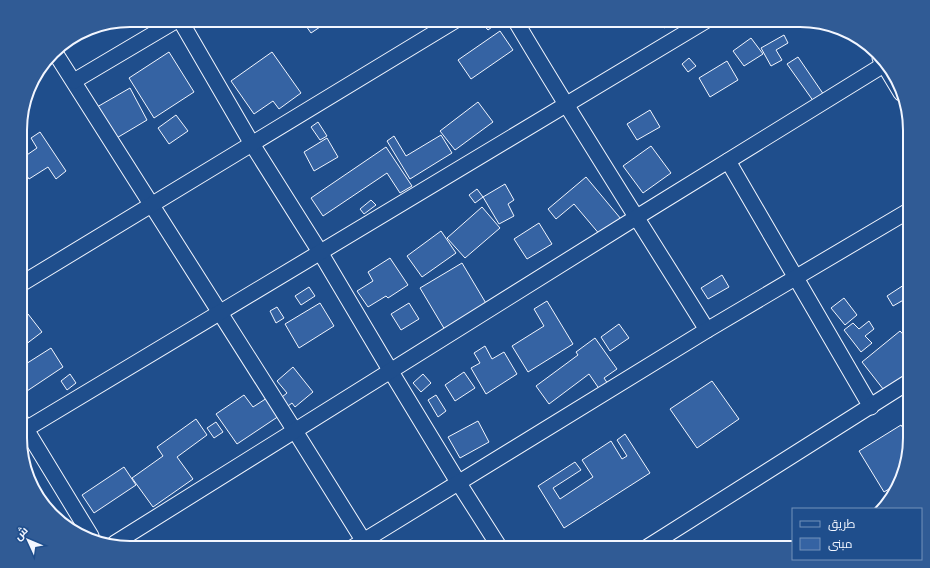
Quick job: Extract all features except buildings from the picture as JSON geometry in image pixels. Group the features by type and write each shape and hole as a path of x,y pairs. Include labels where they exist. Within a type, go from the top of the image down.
{"street":[{"path":"74,81 166,27"},
{"path":"182,27 252,144 320,252 458,482 496,541"},
{"path":"27,280 444,27"},
{"path":"519,27 565,105 707,330"},
{"path":"27,425 220,312 695,27"},
{"path":"58,57 296,431 355,541"},
{"path":"121,540 296,431 390,370 728,161 880,64"},
{"path":"728,161 871,407"},
{"path":"362,541 707,330 903,214"},
{"path":"657,541 903,386"},
{"path":"27,433 89,532"}]}
